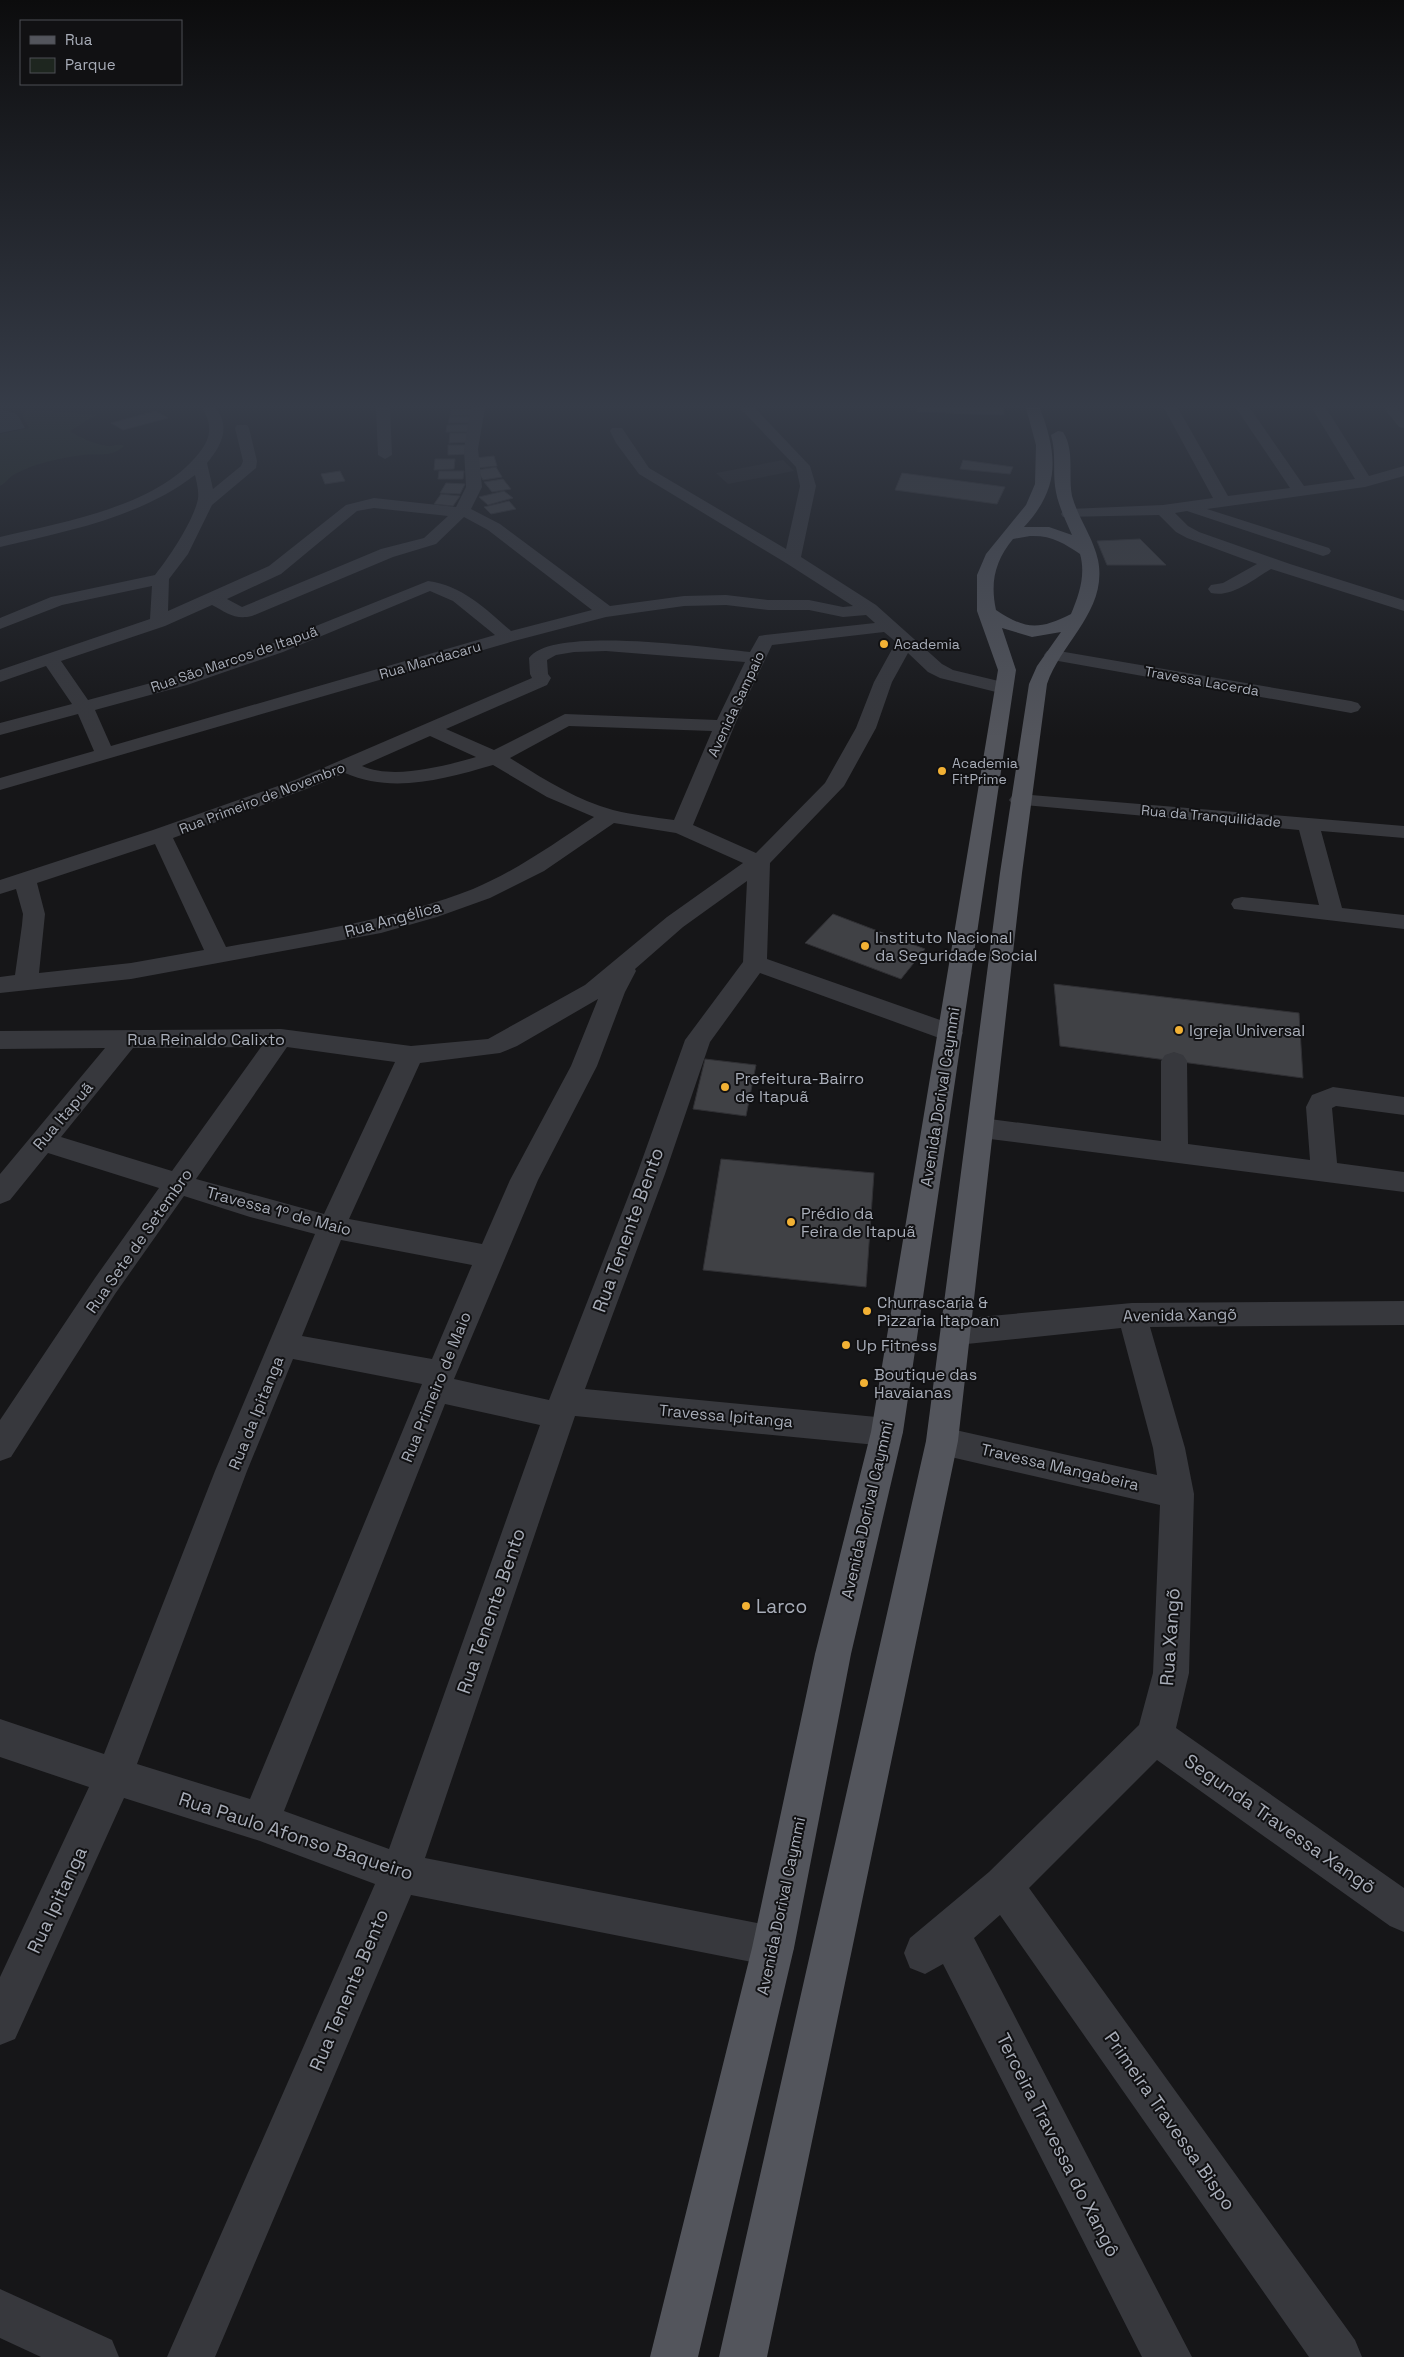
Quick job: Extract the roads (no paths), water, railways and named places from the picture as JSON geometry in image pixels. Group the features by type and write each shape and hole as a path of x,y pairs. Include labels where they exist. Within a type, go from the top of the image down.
{"main road":[{"name":"Avenida Dorival Caymmi","path":"674,2357 773,1948 833,1654 887,1432 1007,670 986,611 984,594 985,573 994,551 1023,518"},
{"path":"743,2357 942,1441 982,1128 1019,800 1038,684 1041,673 1052,655 1071,633 1080,616 1088,591 1091,568 1086,551 1071,518"},
{"path":"1007,536 1032,530 1052,531 1068,537 1086,551"},
{"path":"986,611 1009,627 1019,631 1032,632 1056,627 1080,616"}],"street":[{"path":"0,542 87,518"},
{"path":"159,622 161,579 180,554 198,518"},
{"path":"0,676 159,622 275,570 340,518"},
{"path":"213,598 239,612 246,612 387,553 426,543 454,518"},
{"path":"480,518 606,612"},
{"path":"724,518 792,558 870,610 906,640 935,668 947,674 1004,688"},
{"path":"792,558 801,518"},
{"path":"1171,518 1193,535 1270,563 1404,606"},
{"path":"1221,518 1323,551"},
{"path":"1217,589 1228,586 1270,563"},
{"path":"0,624 57,601 161,579"},
{"name":"Rua São Marcos de Itapuã","path":"0,729 180,681 277,648 428,586 436,586 471,606 508,637"},
{"name":"Rua Mandacaru","path":"0,784 508,637 606,612 684,601 726,600 809,605 844,612 870,610"},
{"path":"756,603 766,640"},
{"name":"Avenida Sampaio","path":"681,828 726,726 731,710 766,640 890,627"},
{"name":"Rua Reinaldo Calixto","path":"0,1040 281,1038 411,1054 484,1048 508,1040 594,991 675,922 759,862 834,786 866,728 883,682 906,640"},
{"name":"Rua Primeiro de Novembro","path":"0,887 25,881 161,835 346,766 428,728 542,680 539,674 539,656 577,646 625,645 758,658"},
{"name":"Travessa Lacerda","path":"1052,655 1351,707"},
{"path":"51,660 84,707 105,754"},
{"path":"346,766 366,775 390,777 439,774 495,758 564,720 726,726"},
{"path":"428,728 495,758 554,793 610,816 681,828 759,862 755,963 951,1033"},
{"name":"Rua da Tranquilidade","path":"1019,800 1404,832"},
{"name":"Rua Angélica","path":"0,985 131,971 373,928 429,912 482,893 536,866 610,816"},
{"path":"1308,824 1332,913"},
{"path":"161,835 218,955"},
{"path":"25,881 34,914 26,982"},
{"path":"1242,904 1404,922"},
{"name":"Rua Primeiro de Maio","path":"260,1822 490,1256 524,1180 584,1066 613,992 629,961"},
{"name":"Rua Tenente Bento","path":"191,2357 400,1873 562,1408 651,1174 664,1128 692,1054 698,1040 719,1009 755,963"},
{"name":"Rua Itapuã","path":"0,1193 127,1038"},
{"name":"Rua Sete de Setembro","path":"0,1447 105,1286 281,1038"},
{"name":"Rua da Ipitanga","path":"114,1776 169,1628 283,1345 332,1227 411,1054"},
{"path":"1174,1061 1175,1152"},
{"path":"1324,1171 1319,1106 1321,1102 1333,1096 1404,1106"},
{"path":"982,1128 1404,1182"},
{"name":"Travessa 1º de Maio","path":"42,1141 250,1206 332,1227 490,1256"},
{"name":"Avenida Xangõ","path":"957,1332 1132,1315 1404,1313"},
{"name":"Rua Xangõ","path":"1132,1315 1169,1448 1177,1494 1171,1673 1155,1736"},
{"name":"Travessa Ipitanga","path":"283,1345 562,1408 887,1432"},
{"name":"Travessa Mangabeira","path":"942,1441 1177,1494"},
{"path":"1003,1886 1155,1736"},
{"name":"Segunda Travessa Xangõ","path":"1155,1736 1404,1912"},
{"name":"Rua Paulo Afonso Baqueiro","path":"0,1738 260,1822 400,1873 757,1943 773,1948"},
{"name":"Rua Ipitanga","path":"0,2024 114,1776"},
{"name":"Terceira Travessa do Xangô","path":"1003,1886 937,1943 1168,2357"},
{"name":"Primeira Travessa Bispo","path":"1003,1886 1338,2357"},
{"path":"0,2313 95,2357"}],"place":[{"name":"Academia","path":"884,644"},
{"name":"Academia FitPrime","path":"942,771"},
{"name":"Instituto Nacional da Seguridade Social","path":"865,946"},
{"name":"Igreja Universal","path":"1179,1030"},
{"name":"Prefeitura-Bairro de Itapuã","path":"725,1087"},
{"name":"Prédio da Feira de Itapuã","path":"791,1222"},
{"name":"Churrascaria & Pizzaria Itapoan","path":"867,1311"},
{"name":"Up Fitness","path":"846,1345"},
{"name":"Boutique das Havaianas","path":"864,1383"},
{"name":"Larco","path":"746,1606"}]}
